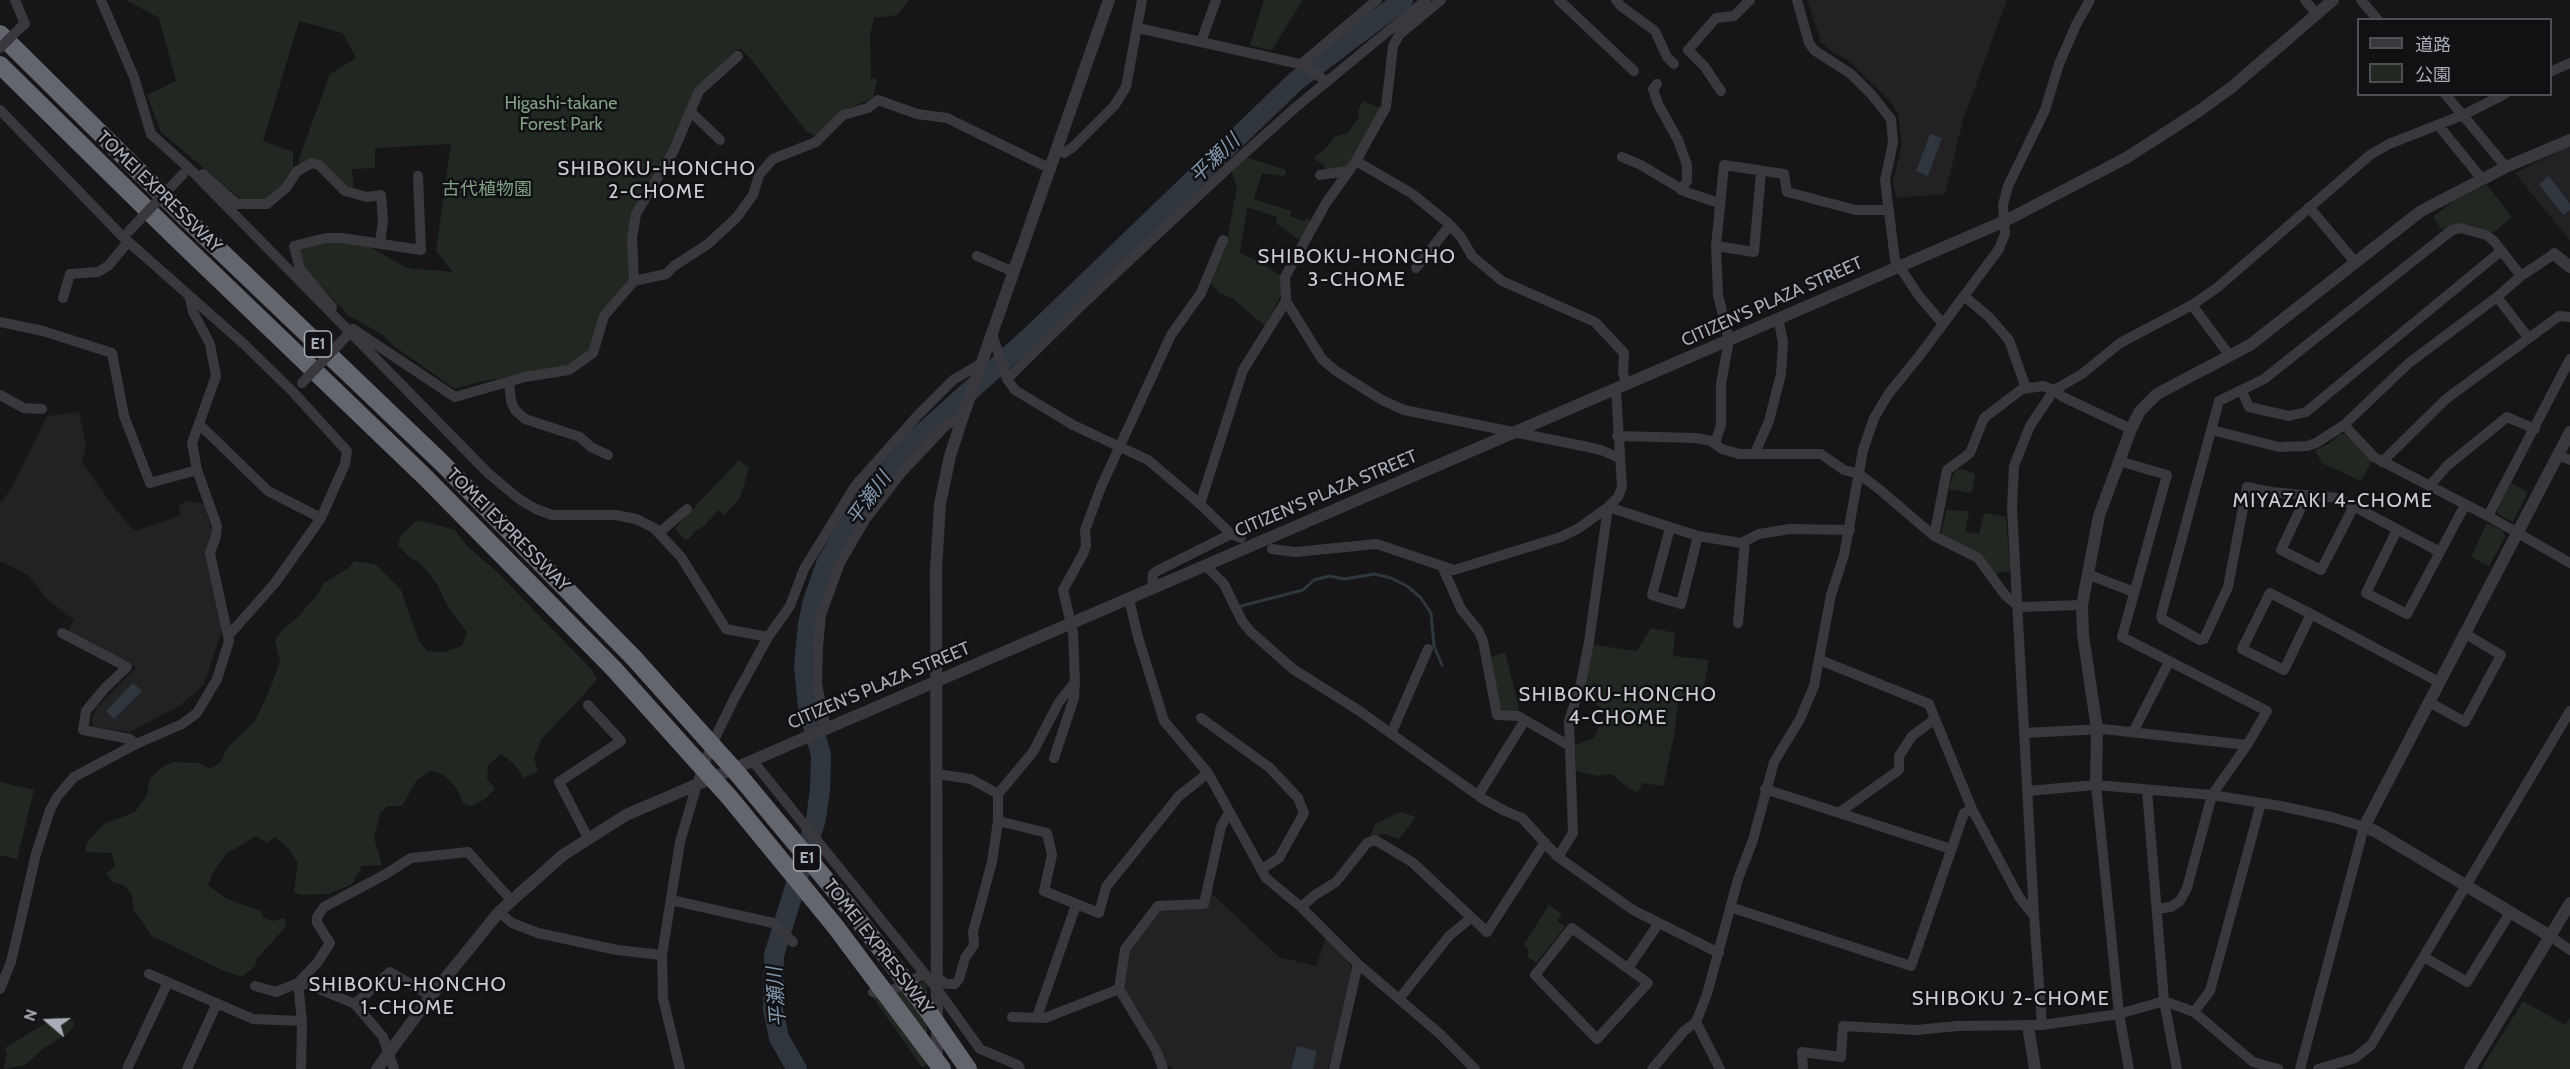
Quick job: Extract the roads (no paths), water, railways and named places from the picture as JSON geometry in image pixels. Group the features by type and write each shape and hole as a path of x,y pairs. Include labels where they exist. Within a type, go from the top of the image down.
{"highway":[{"name":"TOMEI EXPRESSWAY","path":"0,34 186,218 442,463 633,657 737,773 850,910 926,1008 969,1069"},
{"name":"TOMEI EXPRESSWAY","path":"0,65 171,234 434,486 614,669 730,798 813,898 894,1002 942,1069"}],"street":[{"path":"0,48 25,24 15,0"},
{"path":"101,0 134,77 151,134 489,474 519,499 536,509 552,514 616,515 636,519 660,532 696,578 726,629 768,637"},
{"path":"937,1069 937,533 945,473 1108,0"},
{"path":"1057,151 1064,153 1073,147 1114,106 1126,87 1142,0"},
{"path":"1201,42 1216,0"},
{"path":"1303,64 1377,0"},
{"path":"1007,379 1086,301 1227,169 1325,82 1426,0"},
{"path":"1200,504 1243,370 1286,301 1286,277 1326,203 1356,161 1386,107 1393,46 1399,35 1441,0"},
{"path":"1559,0 1634,71"},
{"path":"1617,0 1621,6 1655,31 1667,57 1674,63"},
{"path":"1721,91 1704,66 1688,50 1716,18 1734,16 1750,0"},
{"path":"1797,0 1814,50 1851,74 1891,119 1893,143 1885,180 1893,250 1898,267 1943,324"},
{"path":"1652,1069 1684,1031 1696,1022 1753,840 1774,762 1800,719 1814,686 1831,595 1850,530 1863,450 1874,418 1888,393 1999,249 2005,234 2003,205 2015,170 2045,110 2059,64 2090,0"},
{"path":"2305,0 2316,13"},
{"name":"CITIZEN'S PLAZA STREET","path":"377,1069 431,996 499,912 556,861 626,815 2005,221 2126,158 2199,111 2240,80 2333,0"},
{"path":"2361,0 2376,18"},
{"path":"1138,28 1303,64 1325,82"},
{"path":"634,281 632,238 636,214 674,150 699,91 738,56"},
{"path":"2552,71 2570,63"},
{"path":"1652,88 1683,151 1687,180 1681,190"},
{"path":"2447,96 2506,167"},
{"path":"2042,1025 2012,508 2014,466 2030,426 2054,390 2082,374 2120,343 2192,305 2232,276 2309,207 2378,150 2463,115 2501,96"},
{"path":"293,392 353,329 455,397 525,376 569,370 593,353 604,316 634,281 666,274 674,266 708,244 737,217 753,195 759,175 773,159 816,142 843,115 868,108 878,100 917,114 947,118 1051,169"},
{"path":"0,110 190,299 245,345 293,392 347,451 345,464 321,518 275,583 230,635 217,679 197,713 182,724 136,744 74,777 53,804 36,854 11,962 0,989"},
{"path":"691,112 720,140"},
{"path":"2438,125 2482,179"},
{"path":"2129,1069 2119,1014 2096,785 2097,729 2083,635 2082,605 2099,516 2131,429 2140,411 2157,394 2230,356 2280,322 2421,211 2506,167 2570,140"},
{"path":"1622,157 1641,165 1681,190 1719,203"},
{"path":"1272,549 1295,552 1377,544 1401,550 1454,570 1561,537 1579,528 1608,507 1622,487 1617,435 1624,353 1595,322 1502,281 1473,256 1450,225 1411,193 1356,161"},
{"path":"187,171 200,172 237,204 248,205 267,204 286,188 297,171 312,163 319,165 345,191 367,197 381,195 383,221 380,243"},
{"path":"1715,442 1721,425 1721,384 1729,340 1719,295 1716,246 1724,165 1784,174 1787,192 1856,210 1888,210"},
{"path":"63,298 70,274 98,272 108,266 127,237 187,171"},
{"path":"1320,175 1348,171"},
{"path":"1716,246 1754,252 1761,172"},
{"path":"348,332 342,318 300,269 294,246 326,238 342,238 421,250 418,176"},
{"path":"2309,207 2355,262"},
{"path":"1416,268 1450,225"},
{"path":"2440,552 2338,498 2271,492 2247,487 2228,586 2204,639 2200,640 2162,620 2161,616 2219,401 2264,379 2445,234 2462,228 2476,231 2494,242 2521,276"},
{"path":"1054,758 1074,698 1075,682 1075,649 1063,590 1086,546 1085,530 1101,487 1171,334 1202,293 1223,240"},
{"path":"2242,391 2249,407 2289,416 2306,412 2501,251"},
{"path":"2212,430 2279,447 2296,447 2316,443 2344,425 2409,363 2497,297 2521,276 2554,254 2570,267"},
{"path":"977,256 1014,272"},
{"path":"1964,296 1989,317 2009,340 2026,387"},
{"path":"2497,297 2528,337"},
{"path":"190,299 193,312 210,344 216,376 192,443 197,470 217,526 210,553 230,635"},
{"path":"1286,301 1323,359 1336,371 1374,396 1404,410 1450,417 1513,433 1601,450 1619,458"},
{"path":"2192,305 2230,356"},
{"path":"2382,462 2446,399 2559,316 2570,317"},
{"path":"1755,453 1770,420 1780,374 1783,342 1779,318"},
{"path":"0,322 43,331 112,353 124,416 150,483 197,470"},
{"path":"992,334 1007,379 1015,390 1040,407 1148,460 1236,536 1157,571 1153,574 1152,588"},
{"path":"2488,516 2570,359"},
{"path":"680,1069 663,998 662,955 680,842 697,784 734,699 768,637 790,606 804,569 862,483 918,415 953,380 982,363"},
{"path":"509,382 511,401 515,410 525,419 580,437 591,447 608,455"},
{"path":"1934,536 1947,470 1970,453 1983,418 2026,387 2043,386 2054,390 2063,397 2131,429"},
{"path":"0,395 24,408 42,409"},
{"path":"2429,486 2448,465 2507,417 2535,429"},
{"path":"824,730 816,676 821,615 840,563 880,497 947,424 962,419"},
{"path":"199,424 268,491 321,518"},
{"path":"2344,425 2368,452 2382,462 2488,516 2570,563"},
{"path":"2300,1069 2364,827 2570,432"},
{"path":"1617,435 1697,438 1715,442 1722,449 1739,454 1821,454 1844,470 1859,474 1934,536 1978,558 2005,595 2019,607 2082,605"},
{"path":"2558,455 2570,460"},
{"path":"2119,461 2167,475 2122,637 2266,711 2247,745 2212,795 2187,888 2180,901 2171,907 2157,909"},
{"path":"862,483 880,497"},
{"path":"2307,495 2281,550 2321,570 2354,506"},
{"path":"2397,530 2366,593 2407,614 2465,505"},
{"path":"1608,507 1698,536 1741,543 1759,534 1790,529 1850,530"},
{"path":"1558,857 1573,833 1572,776 1568,745 1569,721 1585,662 1608,507"},
{"path":"660,532 687,508"},
{"path":"1670,528 1652,596 1681,604 1698,536"},
{"path":"1737,623 1745,541"},
{"path":"1205,565 1224,584 1242,621 1293,669 1344,700 1479,795 1505,811 1522,818 1558,857 1633,910 1719,953"},
{"path":"1442,566 1461,609 1478,630 1483,641 1497,715 1518,717 1568,745"},
{"path":"2087,574 2134,592"},
{"path":"2311,614 2284,670 2242,649 2270,593 2311,614 2439,682"},
{"path":"1129,599 1138,637 1164,721 1208,773 1266,878 1475,1069"},
{"path":"62,633 127,668 105,688 86,711 83,730 130,739 136,744"},
{"path":"2429,702 2465,722 2501,655 2464,633"},
{"path":"1391,734 1428,649"},
{"path":"1820,660 1929,704 1972,809 2019,897 2034,916"},
{"path":"2133,732 2169,662"},
{"path":"938,983 955,984 959,979 964,958 974,945 973,932 992,862 998,821 998,794 1033,752 1059,702 1075,682"},
{"path":"588,705 621,741 559,782 588,838"},
{"path":"2318,1069 2355,1058 2371,1045 2570,711"},
{"path":"1201,718 1270,768 1298,798 1304,813 1279,858 1262,869"},
{"path":"1840,812 1899,770 1899,756 1912,736 1935,719"},
{"path":"1479,795 1525,720"},
{"path":"2024,733 2097,729 2247,745"},
{"path":"752,760 924,974 938,983 980,1049 1017,1065 1020,1069"},
{"path":"998,821 1047,833 1052,855 1044,891 1099,914 1106,887 1179,796 1208,773"},
{"path":"937,774 971,779 998,794"},
{"path":"2027,791 2096,785 2212,795 2335,818 2375,831 2570,950"},
{"path":"1765,789 1951,849"},
{"path":"2147,790 2164,1000 2177,1069"},
{"path":"2194,1012 2210,991 2261,803"},
{"path":"1730,908 1911,966 1964,813 1972,809"},
{"path":"1163,1069 1156,1050 1119,989 1125,949 1158,906 1204,904 1221,827 1229,812"},
{"path":"1301,908 1315,895 1336,882 1367,843 1375,840 1412,862 1486,932 1545,842"},
{"path":"255,986 276,992 298,983 317,963 330,943 317,923 317,917 324,907 411,858 468,852 512,900"},
{"path":"670,900 773,923 791,940"},
{"path":"2470,1069 2570,903"},
{"path":"1037,1017 1076,905"},
{"path":"499,912 512,923 538,933 617,950 662,955"},
{"path":"2424,957 2466,982 2510,913"},
{"path":"1399,999 1449,936 1471,918"},
{"path":"1628,968 1659,923"},
{"path":"1572,928 1628,968 1648,983 1598,1039 1535,975 1572,928"},
{"path":"1334,1069 1358,964"},
{"path":"355,1004 390,972 431,996"},
{"path":"149,974 253,1019 302,1021"},
{"path":"873,992 883,995 924,974"},
{"path":"127,1069 168,982"},
{"path":"298,983 318,988 355,1004 383,1037 394,1069"},
{"path":"298,983 302,1021 301,1069"},
{"path":"1012,1017 1045,1018 1119,989"},
{"path":"1803,1069 1802,1052 1841,1057 1843,1026 1917,1030 1968,1026 2042,1025 2119,1014 2164,1000 2194,1012 2252,1066 2278,1069"},
{"path":"187,1069 216,1003"},
{"path":"1696,1022 1720,1069"},
{"path":"2028,1026 2035,1069"},
{"path":"1458,1069 1461,1055"}],"waterway":[{"name":"平瀬川","path":"797,1069 779,1038 773,1009 774,955 816,819 820,789 821,755 808,708 804,666 808,624 813,601 826,564 844,532 868,495 916,439 1032,335 1296,81 1403,0"},
{"path":"1241,606 1303,590 1314,580 1330,576 1344,579 1375,574 1391,578 1407,586 1420,597 1431,613 1434,646 1442,665"}],"district":[{"name":"SHIBOKU-HONCHO 2-CHOME","path":"657,180"},
{"name":"SHIBOKU-HONCHO 3-CHOME","path":"1357,268"},
{"name":"MIYAZAKI 4-CHOME","path":"2333,501"},
{"name":"SHIBOKU-HONCHO 4-CHOME","path":"1618,706"},
{"name":"SHIBOKU-HONCHO 1-CHOME","path":"408,996"},
{"name":"SHIBOKU 2-CHOME","path":"2011,999"}],"park label":[{"name":"Higashi-takane Forest Park","path":"561,114"},
{"name":"古代植物園","path":"487,190"}]}
